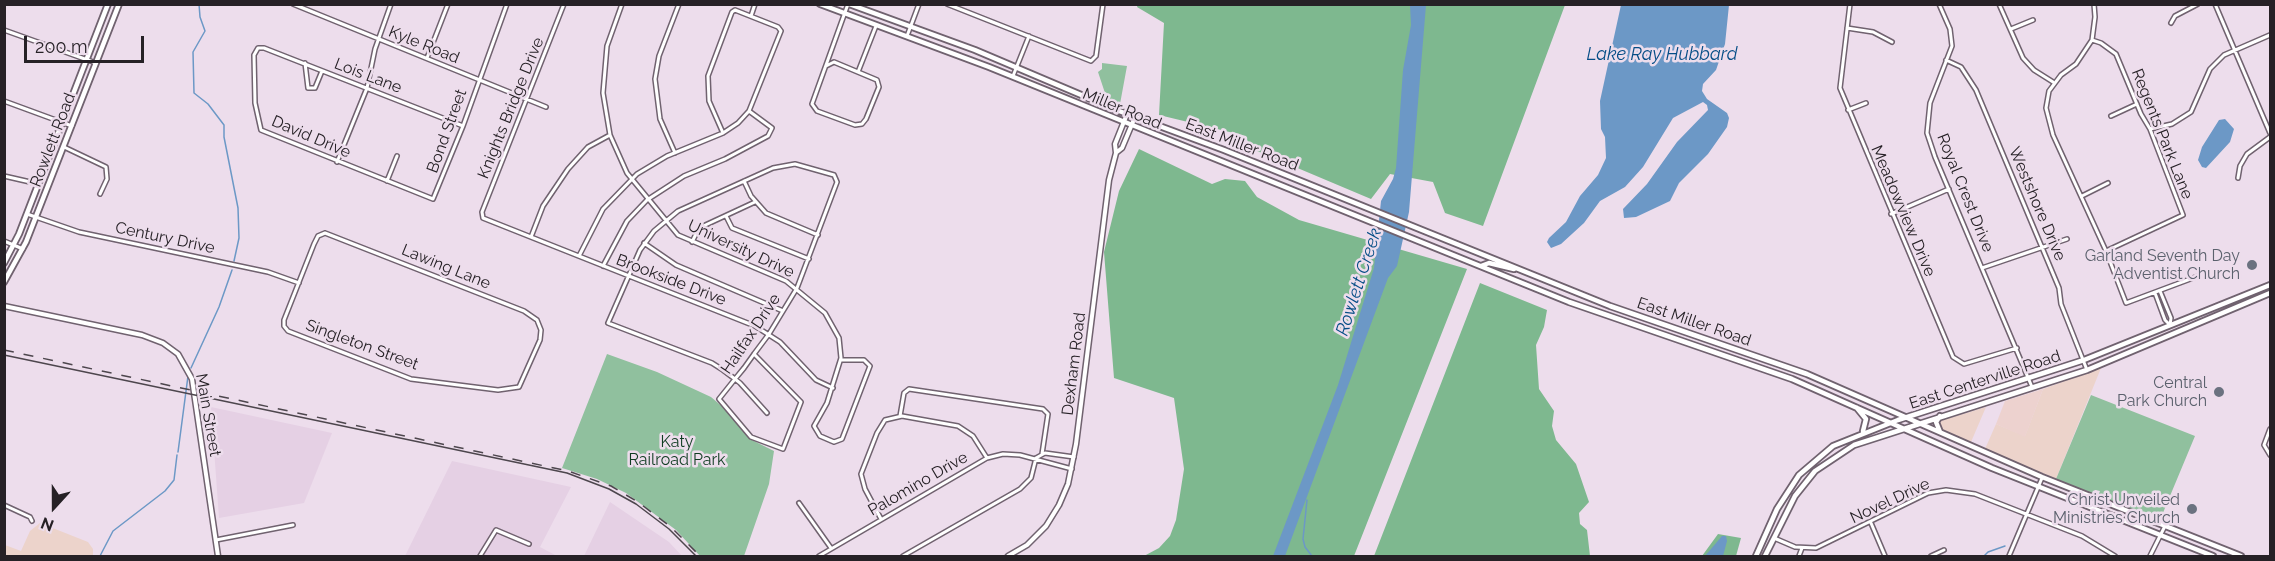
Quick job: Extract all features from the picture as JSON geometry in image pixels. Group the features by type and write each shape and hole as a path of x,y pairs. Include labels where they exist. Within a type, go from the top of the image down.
{"main road":[{"name":"Rowlett Road","path":"4,263 27,214 108,4"},
{"name":"Rowlett Road","path":"4,282 23,249 36,218 119,4"},
{"name":"Miller Road","path":"820,4 1013,76 1131,126 1222,160 1481,266"},
{"path":"842,4 842,12"},
{"name":"Miller Road","path":"848,4 1017,67 1135,117"},
{"name":"East Miller Road","path":"1135,117 1224,150 1558,286 1782,365 2042,477 2241,556"},
{"path":"1481,266 1488,262 1516,269"},
{"name":"East Miller Road","path":"1481,266 1554,296 1779,375 1853,404 2038,486 2212,556"},
{"name":"East Centerville Road","path":"1756,556 1777,509 1799,475 1833,446 1891,422 2029,380 2084,360 2271,285"},
{"path":"1554,296 1558,286"},
{"name":"East Centerville Road","path":"1766,556 1795,496 1815,471 1854,445 1901,427 2087,370 2271,293"},
{"path":"2227,302 2230,310"},
{"path":"2170,325 2174,334"},
{"path":"1779,375 1782,365"},
{"path":"1964,400 1967,407"},
{"path":"1853,404 1866,419 1863,432"},
{"path":"1941,434 1936,422 1942,415"},
{"path":"1766,535 1774,538"}],"street":[{"name":"Kyle Road","path":"293,4 546,107"},
{"path":"338,162 367,88 378,39 391,4"},
{"path":"427,58 448,4"},
{"name":"Bond Street","path":"435,198 507,4"},
{"name":"Knights Bridge Drive","path":"485,219 482,213 564,4"},
{"name":"University Drive","path":"622,4 607,46 604,105 610,135 618,157 632,180 664,221 692,242 766,270 797,288 816,303 830,320 839,338 841,360"},
{"path":"675,153 660,119 655,79 658,56 679,4"},
{"path":"751,16 755,4"},
{"path":"826,66 834,62 879,82 866,119 861,124 855,125 813,107 813,98 826,66 842,12 848,4"},
{"path":"906,37 919,4"},
{"path":"946,4 1094,60 1102,5"},
{"name":"Meadowview Drive","path":"1850,4 1840,88 1953,357 1957,362 1971,363 2017,348"},
{"name":"Royal Crest Drive","path":"1939,4 1950,29 1952,45 1930,103 1926,123 1935,157 2032,387"},
{"path":"1999,4 2027,64 2054,82"},
{"path":"2094,4 2096,17 2092,40 2076,64 2054,82 2046,108 2053,135 2106,251 2126,303 2209,272"},
{"path":"2171,23 2175,16 2198,4"},
{"path":"2215,4 2271,135 2247,154 2240,166 2238,178"},
{"path":"579,256 597,218 632,180 652,164 723,133 738,123 749,111 781,31 778,27 738,11 732,12 708,76 709,101 723,133"},
{"path":"2011,29 2033,20"},
{"path":"858,72 876,26"},
{"path":"1847,28 1873,32 1892,42"},
{"path":"4,30 96,64"},
{"path":"2150,129 2172,124 2191,112 2210,69 2224,55 2271,35"},
{"path":"1013,76 1029,36"},
{"name":"Regents Park Lane","path":"2092,40 2101,43 2116,54 2150,129 2183,215 2106,251"},
{"name":"David Drive","path":"264,48 258,48 254,58 255,103 261,130 435,198"},
{"name":"Lois Lane","path":"264,48 463,126"},
{"name":"Westshore Drive","path":"1947,60 1961,67 1976,90 2043,248 2087,370"},
{"path":"305,63 308,88 315,88 322,71"},
{"path":"4,101 72,126"},
{"path":"1848,110 1866,103"},
{"path":"2111,116 2137,104"},
{"path":"603,266 627,221 647,200 684,176 725,159 768,136 772,128 749,111"},
{"name":"Dexham Road","path":"1008,556 1027,545 1052,517 1060,503 1072,469 1109,180 1116,153 1115,144 1127,114"},
{"name":"Dexham Road","path":"1116,153 1122,148 1135,117"},
{"path":"531,238 543,206 568,169 588,147 610,135"},
{"path":"63,147 106,167 107,179 100,195"},
{"path":"387,181 397,156"},
{"name":"Hailfax Drive","path":"744,181 773,168 795,164 822,170 837,179 797,288 769,334 719,399 751,437 776,448 785,447 801,402 754,354"},
{"path":"4,176 39,184"},
{"path":"767,413 735,379 711,363 608,323 627,276 644,243 664,221 694,202 744,181 755,202 779,220 818,235"},
{"path":"2082,196 2108,183"},
{"path":"1891,214 1949,189"},
{"path":"692,242 699,228 755,202"},
{"name":"Century Drive","path":"27,214 79,232 268,272 299,283"},
{"path":"726,216 732,228 808,259"},
{"name":"Brookside Drive","path":"485,219 744,321 769,334 787,349 816,380 833,388"},
{"name":"Lawing Lane","path":"299,283 317,238 325,233 524,311 537,320 541,330 540,340"},
{"path":"1982,268 2067,239"},
{"path":"4,241 23,249"},
{"path":"644,243 676,265 783,310"},
{"name":"Singleton Street","path":"299,283 284,323 288,331 411,379 498,390 519,387 540,340"},
{"path":"2160,291 2171,318 2170,325"},
{"path":"2155,293 2165,320 2170,325"},
{"name":"Main Street","path":"4,306 142,335 163,343 178,354 192,379 218,556"},
{"path":"841,360 864,360 870,366 842,439 834,442 820,436 814,426 822,416 841,360"},
{"path":"900,416 904,393 909,389 1043,409 1048,414 1042,454"},
{"path":"881,519 865,489 861,474 882,423 900,416 958,426 973,436 987,458"},
{"path":"2271,429 2264,445 2271,455"},
{"name":"Palomino Drive","path":"819,556 987,458 1010,454 1036,458 1072,469"},
{"path":"903,556 1020,489 1031,478 1036,458 1042,454 1074,457"},
{"path":"2009,556 2042,477"},
{"name":"Novel Drive","path":"1802,548 1822,545 1871,523 1928,493 1946,489 1976,494 2082,536 2115,556"},
{"path":"799,503 831,548"},
{"path":"4,505 25,514 32,521"},
{"path":"1871,523 1885,556"},
{"path":"216,540 293,525"},
{"path":"2150,556 2165,526"},
{"path":"480,556 493,532 502,531 530,544"},
{"path":"1774,538 1802,548 1799,556"},
{"path":"1931,556 1944,550"}],"shaded area":[{"path":"2101,368 2056,479 1985,449 1996,424 2025,436 2043,389"},
{"path":"2043,389 2025,437 1996,424 2005,401"},
{"path":"211,407 332,433 304,503 219,518"},
{"path":"1986,407 1971,442 1941,429 1940,421"},
{"path":"452,461 571,487 540,547 557,556 405,556"},
{"path":"610,502 669,542 682,556 584,556"},
{"path":"40,523 88,542 93,549 93,556 5,556 5,545 21,551 30,531"}],"green space":[{"path":"1138,4 1565,5 1483,226 1445,213 1433,182 1390,174 1371,199 1250,148 1246,136 1159,115 1164,23 1137,7"},
{"path":"1102,63 1127,66 1120,104 1107,99 1098,72 1102,69"},
{"path":"1139,149 1212,184 1225,179 1245,181 1257,197 1299,220 1467,269 1354,556 1144,556 1159,548 1170,536 1176,520 1184,469 1174,398 1114,378 1104,252 1119,191"},
{"path":"1480,283 1547,310 1544,327 1536,345 1539,389 1554,411 1552,426 1556,440 1576,464 1589,502 1579,513 1580,524 1587,530 1590,556 1374,556"},
{"name":"Katy Railroad Park","path":"607,354 657,372 711,397 731,414 752,440 774,451 769,484 744,556 700,556 676,530 626,493 597,479 562,468"},
{"path":"2091,395 2195,436 2160,520 2098,496 2100,491 2095,490 2093,494 2056,479"},
{"path":"1718,534 1741,538 1736,556 1702,556"}],"water":[{"path":"1410,5 1426,5 1409,212 1397,266 1388,278 1285,556 1273,556 1338,385 1374,268 1381,201 1393,179 1396,168 1403,70 1411,25"},
{"name":"Lake Ray Hubbard","path":"1621,5 1729,5 1725,44 1716,70 1703,84 1702,91 1707,99 1727,113 1729,118 1727,127 1708,154 1679,183 1670,201 1636,217 1624,218 1623,209 1647,184 1677,142 1708,110 1707,105 1703,102 1673,118 1643,167 1625,187 1600,201 1584,223 1561,244 1551,248 1547,242 1549,238 1566,222 1580,196 1598,175 1606,158 1605,137 1601,129 1600,101"},
{"path":"2225,119 2234,129 2230,142 2206,168 2202,167 2198,160 2202,147 2219,120"},
{"path":"1722,536 1726,536 1727,541 1723,556 1705,556"}],"waterway":[{"path":"199,4 200,17 205,31 193,52 194,93 208,104 224,125 224,137 238,208 239,238 234,261"},
{"path":"191,368 219,307 232,270"},
{"path":"178,452 188,376"},
{"path":"100,556 113,531 165,491 174,480 177,455"},
{"path":"1307,500 1303,539 1305,547 1312,556"},
{"path":"1984,556 1988,552 2005,546"}],"tram line":[{"path":"4,355 567,473 609,489 636,504 669,529 696,556"}],"railway":[{"path":"4,350 568,471 611,486 638,502 671,527 700,556"}],"place":[{"name":"Garland Seventh Day Adventist Church","path":"2252,265"},
{"name":"Central Park Church","path":"2219,392"},
{"name":"Christ Unveiled Ministries Church","path":"2192,509"}],"water label":[{"name":"Rowlett Creek","path":"1359,282"}]}
